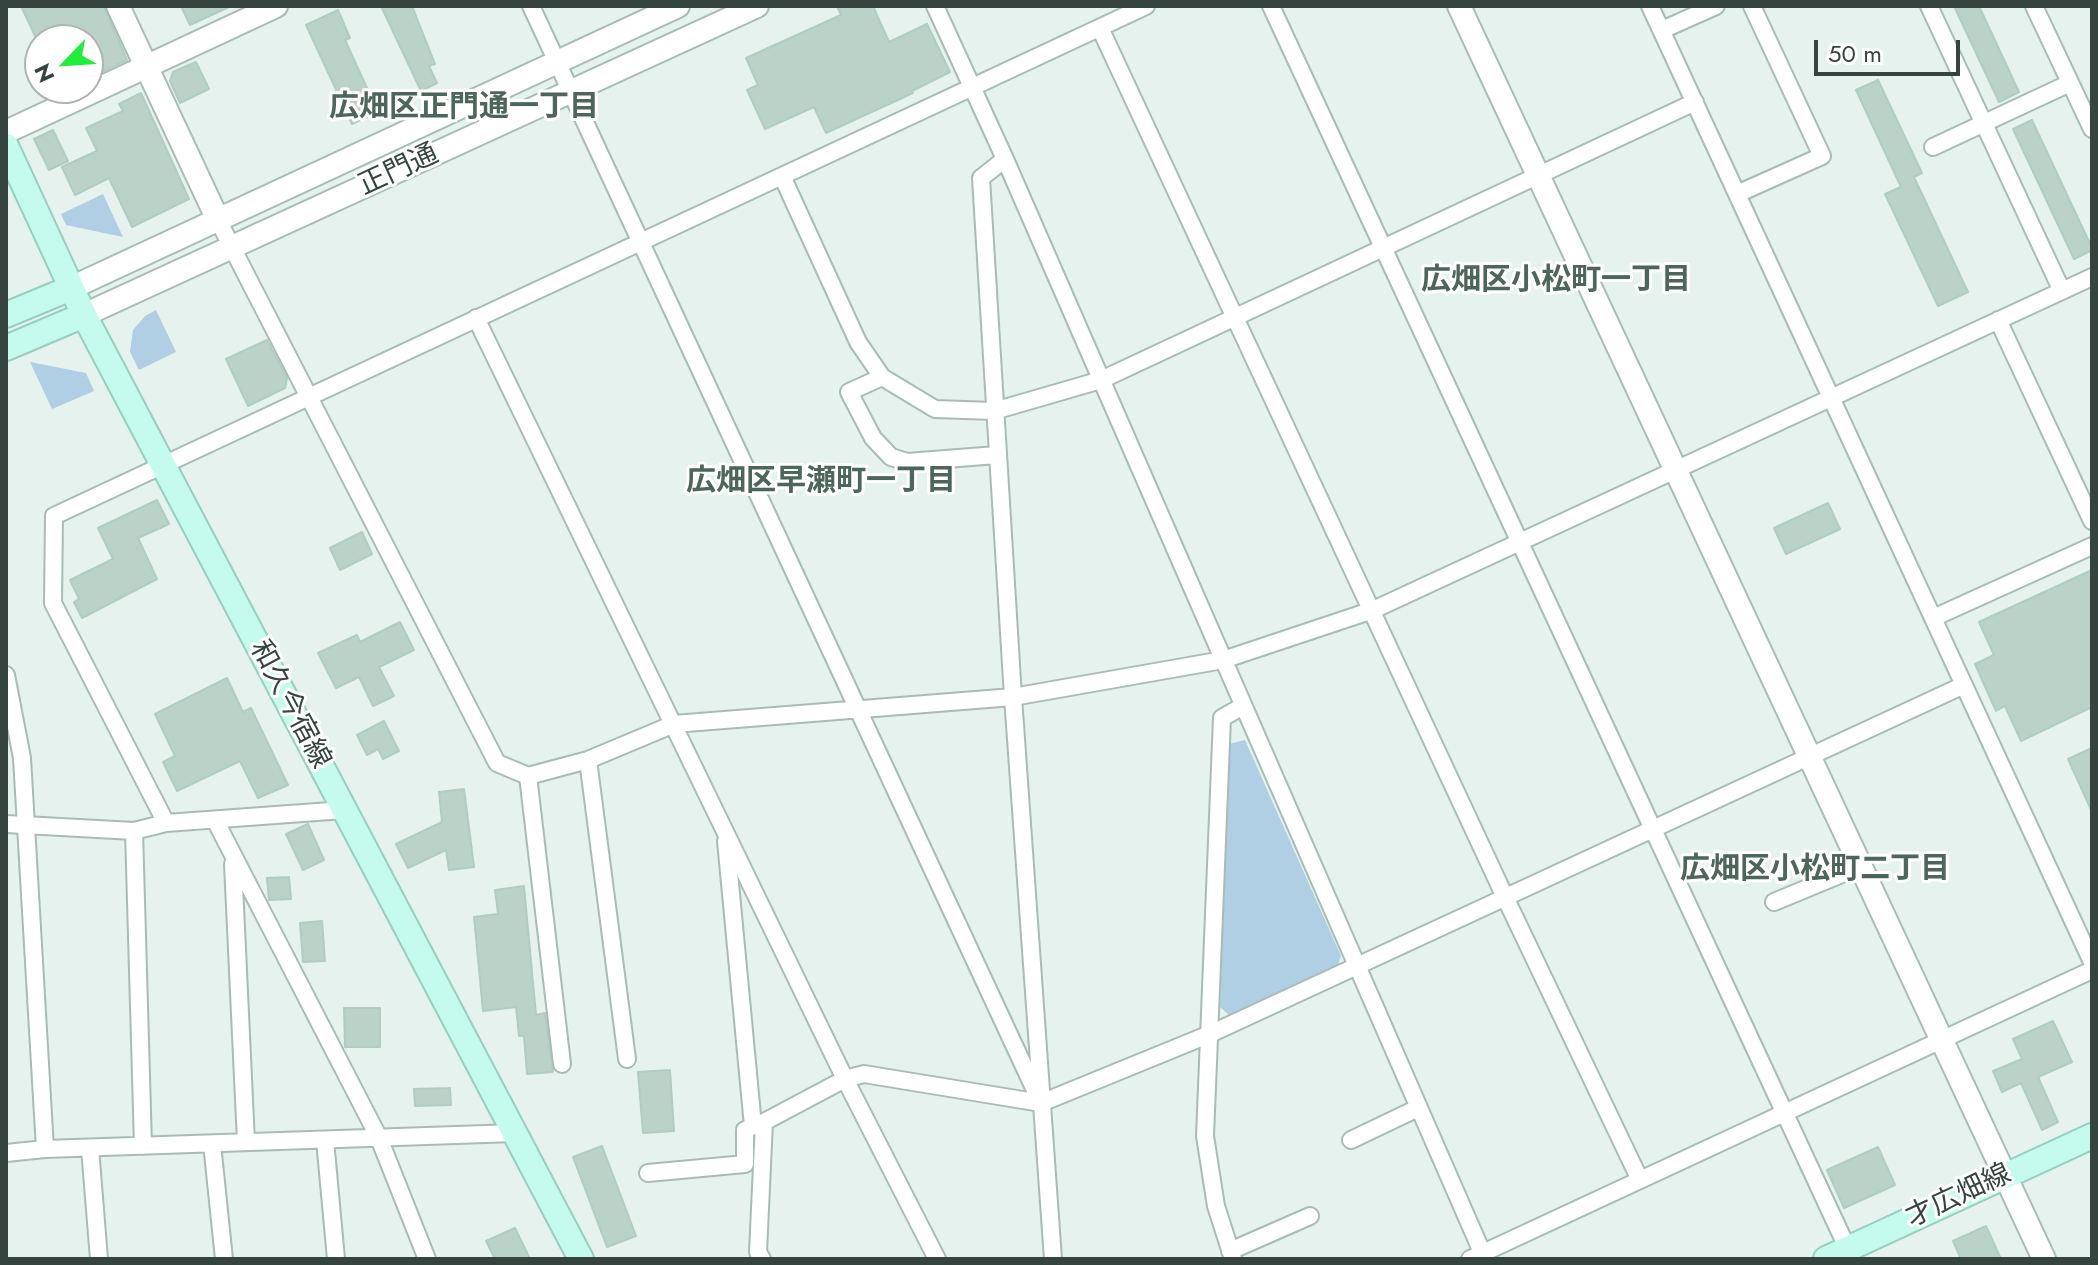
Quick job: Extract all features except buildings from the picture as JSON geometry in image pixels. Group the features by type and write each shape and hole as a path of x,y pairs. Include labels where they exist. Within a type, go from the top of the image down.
{"main road":[{"name":"和久今宿線","path":"6,146 84,315 581,1259"},
{"path":"6,315 71,288"},
{"path":"6,348 84,315"},
{"name":"才広畑線","path":"1842,1256 2092,1136"}],"street":[{"path":"118,6 218,220 497,763 528,776 588,760 674,724 1013,697 1223,660 1373,610 2092,277"},
{"path":"6,132 276,6"},
{"path":"531,6 1041,1103"},
{"name":"正門通","path":"71,288 678,6"},
{"name":"正門通","path":"84,315 757,6"},
{"path":"935,6 1005,159 1418,1108 1479,1257 2092,970"},
{"path":"166,823 53,603 54,516 1146,6"},
{"path":"1271,6 1784,1113 1842,1256"},
{"path":"1459,6 2044,1259"},
{"path":"1650,6 2092,962"},
{"path":"1662,30 1716,6"},
{"path":"1737,194 1822,156 1752,6"},
{"path":"1929,6 2062,291"},
{"path":"2034,6 2092,129"},
{"path":"1100,28 1640,1180"},
{"path":"1933,147 2070,83"},
{"path":"782,176 858,342 882,377 935,409 994,411 1101,380 1695,102"},
{"path":"1005,159 981,178 1013,697 1053,1259"},
{"path":"476,318 845,1079 937,1259"},
{"path":"1998,320 2092,521"},
{"path":"882,377 849,392 873,438 891,457 907,462 997,455"},
{"path":"1933,618 2092,546"},
{"path":"6,675 22,758 45,1149"},
{"path":"648,1173 745,1164 745,1130 845,1079 864,1074 1041,1103 1210,1034 1964,685"},
{"path":"1243,706 1222,718 1205,1136 1216,1206 1231,1255 1310,1216"},
{"path":"588,760 627,1059"},
{"path":"528,776 562,1064"},
{"path":"6,824 134,831 166,823 344,810"},
{"path":"215,820 379,1138 427,1259"},
{"path":"725,827 758,1124 758,1252 762,1259"},
{"path":"134,831 143,1146"},
{"path":"233,856 246,1142"},
{"path":"1774,902 1861,866"},
{"path":"1351,1140 1418,1108"},
{"path":"6,1153 45,1149 515,1133"},
{"path":"325,1140 336,1259"},
{"path":"212,1144 224,1259"},
{"path":"90,1148 99,1259"}],"shaded area":[{"path":"103,194 123,237 66,225 61,214"},
{"path":"156,310 176,352 139,370 130,352 133,330 145,316"},
{"path":"30,362 86,373 94,391 52,409"},
{"path":"1245,740 1341,956 1338,965 1229,1015 1220,1007 1229,744"}],"district":[{"name":"広畑区正門通一丁目","path":"464,109"},
{"name":"広畑区小松町一丁目","path":"1556,282"},
{"name":"広畑区早瀬町一丁目","path":"821,483"},
{"name":"広畑区小松町二丁目","path":"1815,871"}]}
